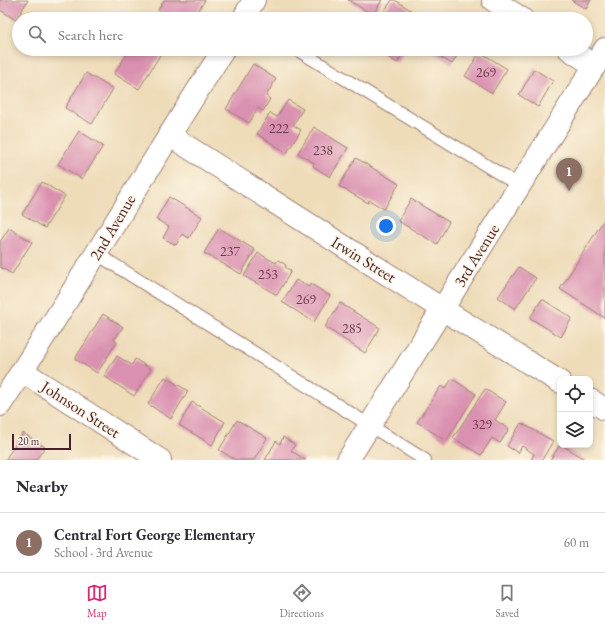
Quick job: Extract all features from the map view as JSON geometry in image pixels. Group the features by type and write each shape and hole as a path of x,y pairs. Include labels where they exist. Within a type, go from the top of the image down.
{"street":[{"path":"493,0 511,12"},
{"name":"2nd Avenue","path":"0,405 220,56"},
{"name":"3rd Avenue","path":"348,460 600,57"},
{"name":"Irwin Street","path":"169,135 442,309 557,380"},
{"name":"Johnson Street","path":"22,371 160,460"},
{"path":"593,402 605,409"}],"lane":[{"path":"307,56 520,186"},
{"path":"96,254 425,460"}],"building":[{"path":"0,0 28,0 21,12 12,12 12,18 0,10"},
{"path":"164,0 205,0 197,12 161,12 158,10"},
{"path":"348,0 382,0 375,12 368,12"},
{"path":"392,0 395,0 413,12 384,12"},
{"path":"571,0 591,0 586,9"},
{"path":"126,56 159,56 139,89 114,74"},
{"path":"386,56 402,56 397,63"},
{"path":"439,56 457,56 452,64"},
{"path":"478,56 486,56 507,69 492,93 465,76"},
{"path":"253,64 276,79 266,96 270,99 263,111 258,108 249,123 226,109"},
{"path":"534,69 553,81 538,107 519,95"},
{"path":"86,73 113,89 92,124 65,108"},
{"path":"288,100 303,109 293,125 301,130 287,153 257,134 270,113 277,117"},
{"path":"314,127 348,148 330,177 313,166 314,163 298,153"},
{"path":"79,131 103,146 82,179 58,164"},
{"path":"356,158 399,184 384,209 369,200 368,203 339,186"},
{"path":"42,182 65,196 45,228 22,214"},
{"path":"169,197 202,217 189,238 182,234 176,245 163,238 169,227 156,219"},
{"path":"411,199 449,222 437,244 398,221"},
{"path":"605,218 605,318 560,289"},
{"path":"9,228 32,242 12,274 0,267 0,242"},
{"path":"219,228 255,250 241,274 204,253"},
{"path":"258,253 276,263 278,260 286,265 285,267 291,271 277,295 244,276"},
{"path":"519,267 536,278 515,309 498,297"},
{"path":"296,280 309,287 311,284 330,296 314,322 282,302"},
{"path":"542,299 572,318 561,337 530,318"},
{"path":"340,303 380,328 365,353 325,327"},
{"path":"103,314 123,327 114,340 117,342 97,373 75,359"},
{"path":"117,356 132,365 135,359 151,369 134,396 104,376"},
{"path":"165,377 188,391 171,419 148,404"},
{"path":"452,379 476,394 446,441 417,422 441,386 445,389"},
{"path":"485,389 506,402 495,420 509,429 500,443 492,438 481,455 453,438"},
{"path":"192,402 225,422 212,445 179,425"},
{"path":"237,420 267,438 254,460 236,460 219,450"},
{"path":"521,423 553,441 542,460 531,460 534,454 522,446 518,453 507,446"},
{"path":"23,433 45,447 36,460 5,460"},
{"path":"283,437 295,445 291,451 306,460 265,460 276,441 280,444"},
{"path":"558,448 567,448 586,460 550,460"}],"place":[{"name":"Central Fort George Elementary","path":"569,191"}]}
